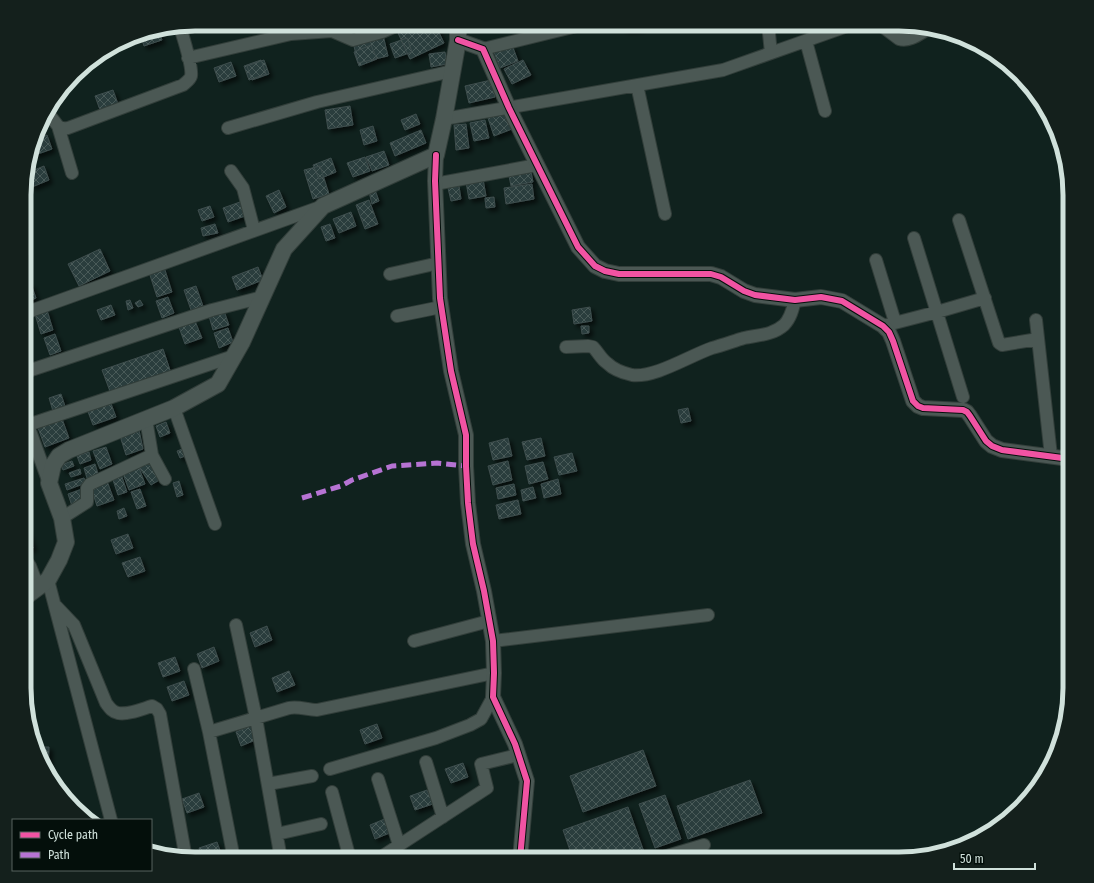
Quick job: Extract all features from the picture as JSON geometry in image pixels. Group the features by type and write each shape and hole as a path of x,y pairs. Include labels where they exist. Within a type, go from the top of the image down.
{"main road":[{"path":"31,592 43,583 59,560 66,542 62,518 49,483 53,465 60,456 69,450 174,408 218,384 242,342 284,249 323,206 436,155 444,119 458,40 458,31"}],"street":[{"path":"58,126 68,128 183,85 191,77 191,69 181,31"},
{"path":"188,58 283,31"},
{"path":"336,31 353,40 384,31"},
{"path":"458,40 483,49 554,31"},
{"path":"769,31 771,53"},
{"path":"444,119 723,70 834,31"},
{"path":"888,31 902,40 910,39 922,32"},
{"path":"806,41 825,111"},
{"path":"483,49 508,108 578,247 595,266 618,274 711,274 721,277 744,291 755,295 795,300 821,297 842,300 875,320 889,324 985,298"},
{"path":"228,128 317,102 452,71"},
{"path":"637,85 665,214"},
{"path":"51,116 58,126 72,172"},
{"path":"330,769 436,738 470,725 481,719 493,697 493,641 484,591 473,544 468,503 466,435 451,371 440,298 435,184 436,155"},
{"path":"435,184 537,165"},
{"path":"231,171 244,188 254,230"},
{"path":"31,311 323,206"},
{"path":"959,220 999,343 1002,345 1038,339"},
{"path":"914,238 963,397"},
{"path":"876,260 889,324 889,332 915,404 923,408 963,410 967,412 986,441 992,446 1002,450 1063,457"},
{"path":"390,274 438,263"},
{"path":"31,370 212,310 263,297"},
{"path":"566,347 593,347 606,363 613,368 631,375 653,373 710,349 744,338 774,332 790,318 795,300"},
{"path":"397,316 441,307"},
{"path":"1036,320 1051,456"},
{"path":"31,421 234,356"},
{"path":"174,408 215,524"},
{"path":"146,419 152,455 165,479"},
{"path":"31,436 49,483"},
{"path":"62,518 87,502 87,488 90,484 152,455"},
{"path":"31,567 43,583 55,605 111,819"},
{"path":"55,605 74,625 106,703 111,709 117,713 152,706 157,709 160,714 185,852"},
{"path":"493,641 708,615"},
{"path":"414,641 489,621"},
{"path":"236,625 256,718 280,852"},
{"path":"194,669 209,732 233,852"},
{"path":"209,732 289,708 295,707 317,710 494,673"},
{"path":"493,697 515,744 527,781 521,852"},
{"path":"388,852 487,788 480,764 518,755"},
{"path":"426,762 443,817"},
{"path":"268,784 312,776"},
{"path":"378,779 399,845"},
{"path":"332,792 348,852"},
{"path":"277,834 321,824"},
{"path":"686,852 704,845"}],"building":[{"path":"402,31 438,31 444,43 410,59 398,33"},
{"path":"160,35 162,40 144,46 142,40"},
{"path":"383,35 388,56 358,63 353,42"},
{"path":"407,38 412,52 395,58 390,44"},
{"path":"371,45 377,59 359,66 354,52"},
{"path":"512,45 518,61 500,68 494,52"},
{"path":"445,52 447,64 431,67 429,54"},
{"path":"261,60 266,74 249,80 244,66"},
{"path":"264,60 269,74 252,80 247,66"},
{"path":"523,60 531,75 512,84 504,69"},
{"path":"231,62 236,76 219,82 214,68"},
{"path":"491,80 495,97 469,103 465,86"},
{"path":"113,90 118,104 100,110 95,96"},
{"path":"350,106 353,125 328,129 325,110"},
{"path":"506,112 512,129 494,136 488,118"},
{"path":"416,114 420,124 405,130 401,120"},
{"path":"485,120 489,138 474,141 470,123"},
{"path":"466,124 469,148 456,150 454,125"},
{"path":"373,126 377,141 364,145 360,130"},
{"path":"421,130 426,143 395,156 390,143"},
{"path":"47,135 52,149 37,154 40,142 41,137"},
{"path":"384,151 389,165 372,171 366,157"},
{"path":"365,157 370,171 353,177 347,163"},
{"path":"331,158 336,172 319,179 313,165"},
{"path":"44,166 49,180 32,187 33,171"},
{"path":"320,166 329,194 313,199 304,170"},
{"path":"530,166 533,182 511,186 508,171"},
{"path":"483,179 486,196 469,199 466,182"},
{"path":"532,184 534,199 506,204 504,188"},
{"path":"459,186 461,199 451,201 448,188"},
{"path":"279,190 286,207 274,213 266,196"},
{"path":"375,190 379,201 372,204 369,192"},
{"path":"494,197 495,207 486,208 485,198"},
{"path":"369,200 378,224 365,229 356,205"},
{"path":"240,202 245,216 228,222 223,208"},
{"path":"210,206 214,217 202,221 198,210"},
{"path":"351,212 356,226 339,233 333,219"},
{"path":"215,224 218,233 203,236 201,228"},
{"path":"330,224 335,238 326,241 321,227"},
{"path":"100,249 110,271 79,286 68,264"},
{"path":"164,267 172,292 157,297 149,272"},
{"path":"258,267 263,280 237,290 232,277"},
{"path":"31,284 36,298 31,300"},
{"path":"196,286 203,306 191,310 184,290"},
{"path":"168,297 174,313 162,318 156,301"},
{"path":"130,300 133,308 128,310 126,301"},
{"path":"140,300 143,305 138,307 135,303"},
{"path":"111,305 115,315 101,320 97,310"},
{"path":"590,307 592,321 574,324 572,310"},
{"path":"47,310 53,330 41,334 35,314"},
{"path":"224,311 229,325 213,330 209,316"},
{"path":"195,321 202,338 185,344 179,327"},
{"path":"581,326 589,326 589,333 582,334"},
{"path":"228,328 233,342 219,348 214,333"},
{"path":"55,334 61,351 50,355 44,338"},
{"path":"163,349 171,373 111,394 102,370"},
{"path":"61,394 65,406 53,411 49,398"},
{"path":"110,401 116,417 93,425 87,409"},
{"path":"688,408 691,421 681,423 678,410"},
{"path":"61,416 69,438 45,447 37,425"},
{"path":"166,422 170,433 160,437 156,426"},
{"path":"139,430 143,449 126,455 120,436"},
{"path":"508,438 512,456 493,460 489,443"},
{"path":"541,438 545,456 527,460 522,442"},
{"path":"106,447 112,464 100,469 93,451"},
{"path":"185,448 188,455 180,458 177,451"},
{"path":"89,452 91,460 80,464 77,456"},
{"path":"572,453 577,471 559,475 554,457"},
{"path":"72,461 74,466 63,470 61,465"},
{"path":"149,461 161,479 151,485 139,467"},
{"path":"508,461 512,480 493,485 488,466"},
{"path":"543,462 548,479 529,484 525,466"},
{"path":"95,464 98,474 87,478 84,468"},
{"path":"138,465 145,484 129,490 122,471"},
{"path":"80,469 81,474 71,477 69,473"},
{"path":"121,474 127,492 118,495 112,477"},
{"path":"84,478 86,483 67,490 65,484"},
{"path":"558,479 561,494 544,498 541,484"},
{"path":"107,481 114,500 97,506 91,487"},
{"path":"179,481 183,495 177,497 173,483"},
{"path":"514,484 516,495 498,499 496,488"},
{"path":"533,487 536,498 523,501 521,490"},
{"path":"85,488 84,500 72,506 68,494"},
{"path":"140,489 146,506 137,509 131,492"},
{"path":"518,500 521,514 499,519 496,505"},
{"path":"124,508 127,516 119,519 117,511"},
{"path":"128,534 133,548 116,554 111,540"},
{"path":"140,557 145,571 128,577 122,563"},
{"path":"267,626 272,640 255,647 250,633"},
{"path":"214,647 219,661 202,668 197,654"},
{"path":"175,657 180,671 163,677 158,663"},
{"path":"289,671 295,685 277,692 272,678"},
{"path":"184,681 189,695 172,701 167,687"},
{"path":"377,724 382,738 365,744 360,730"},
{"path":"253,725 258,739 241,746 236,732"},
{"path":"42,747 49,747 48,761"},
{"path":"643,750 656,786 583,812 570,776"},
{"path":"463,763 468,777 451,783 445,769"},
{"path":"750,780 762,813 688,839 677,806"},
{"path":"427,790 433,804 415,810 410,796"},
{"path":"199,793 204,807 187,813 182,799"},
{"path":"665,795 681,839 655,848 639,804"},
{"path":"628,807 644,852 571,852 563,830"},
{"path":"387,818 392,832 375,839 370,825"},
{"path":"217,842 221,852 200,852 199,848"}],"marked path":[{"path":"302,498 341,486 352,480 392,466 437,463 466,466"}],"cycle path":[{"path":"458,40 483,49 509,108 578,247 595,266 605,271 619,274 711,274 721,277 744,291 755,295 795,300 821,297 842,301 883,326 889,332 913,401 918,406 923,408 963,410 967,412 986,441 992,446 1002,450 1063,458"},
{"path":"436,155 435,181 440,298 451,371 466,435 468,503 473,544 484,591 493,641 493,697 515,744 527,781 521,852"}]}
